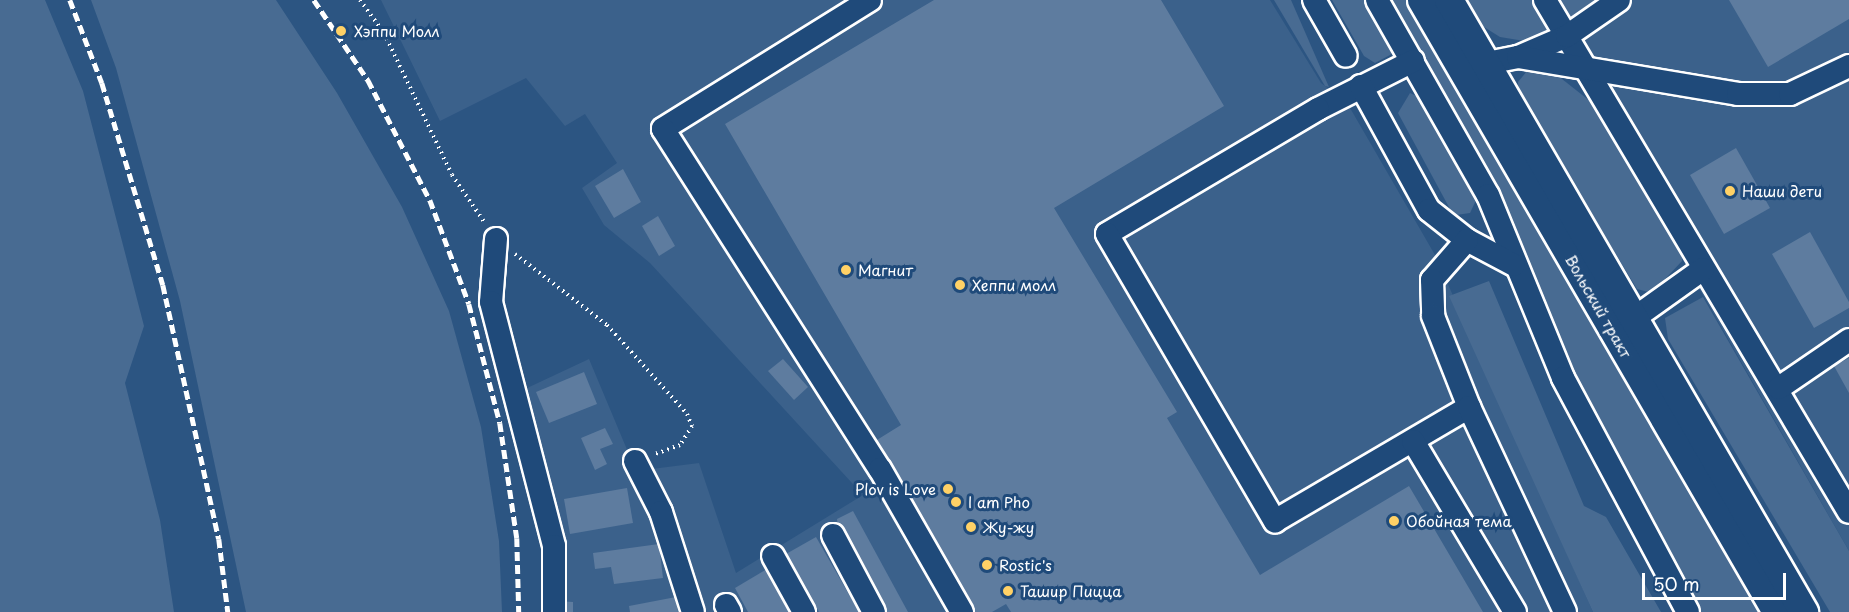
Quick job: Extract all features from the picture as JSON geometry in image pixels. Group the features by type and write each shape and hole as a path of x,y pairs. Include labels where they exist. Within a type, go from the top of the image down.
{"main road":[{"name":"Вольский тракт","path":"1422,0 1777,612"},
{"name":"Вольский тракт","path":"1449,0 1804,612"}],"street":[{"path":"870,0 663,129 880,469 962,612"},
{"path":"1314,0 1346,56"},
{"path":"1377,0 1488,195 1514,265 1563,378 1688,612"},
{"path":"1545,0 1703,269 1779,388 1849,512"},
{"path":"1487,63 1518,57 1567,36 1619,0"},
{"path":"1518,57 1588,71 1738,94 1790,94 1849,66"},
{"path":"1413,61 1361,86 1107,234 1275,521 1469,407"},
{"path":"1361,86 1429,210 1467,240 1514,265"},
{"path":"496,239 491,302 554,546 554,612"},
{"path":"1467,240 1432,280 1433,316 1469,407 1565,612"},
{"path":"1633,319 1703,269"},
{"path":"1779,388 1849,340"},
{"path":"1413,441 1515,612"},
{"path":"635,461 661,512 693,612"},
{"path":"833,536 874,612"},
{"path":"773,556 804,612"}],"path":[{"path":"360,0 384,33 452,176 496,239 607,325 687,414 693,426 680,445 635,461"}],"shaded area":[{"path":"0,0 45,0 83,91 144,326 125,383 160,520 174,612 0,612"},
{"path":"91,0 276,0 337,93 402,207 449,311 481,427 499,541 502,612 246,612 180,301 116,68"},
{"path":"381,0 1270,0 1321,83 1346,101 1435,255 1593,612 555,612 525,389 589,359 636,471 699,463 736,573 863,495 650,263 604,225 582,188 617,163 585,114 565,126 526,78 440,121"},
{"path":"1274,0 1291,0 1329,87 1325,86"},
{"path":"1332,0 1368,0 1393,50 1390,55 1375,63 1364,56"},
{"path":"1391,0 1407,0 1761,612 1697,612 1586,401 1491,175"},
{"path":"1463,0 1608,0 1530,42 1500,37 1476,22"},
{"path":"1608,0 1849,0 1849,551 1554,34"},
{"path":"1531,66 1548,68 1595,105 1682,251 1682,261 1652,293 1637,289 1519,95 1518,82"},
{"path":"1410,93 1423,99 1478,196 1470,213 1456,215 1450,209 1398,113"},
{"path":"1489,281 1584,506 1606,517 1661,612 1593,612 1449,296"},
{"path":"1703,297 1849,551 1849,612 1830,612 1668,339 1665,318"}],"building":[{"name":"Хеппи молл","path":"934,0 1161,0 1224,106 1054,208 1177,412 1167,418 1260,575 1409,486 1483,612 1011,612 1006,604 992,612 971,612 872,443 901,425 725,124"},
{"path":"1729,0 1849,0 1849,19 1768,67"},
{"name":"Наши дети","path":"1736,148 1770,208 1724,234 1690,175"},
{"path":"623,169 641,202 614,218 595,186"},
{"path":"658,216 675,246 659,256 642,226"},
{"path":"1810,232 1849,302 1849,308 1814,328 1772,254"},
{"path":"1849,358 1849,393 1834,366"},
{"path":"783,359 808,387 794,400 768,371"},
{"path":"584,372 597,404 549,423 536,392"},
{"path":"605,428 613,444 600,449 607,464 595,470 581,438"},
{"path":"627,488 633,523 570,534 564,499"},
{"path":"853,511 908,612 884,612 838,527 837,519"},
{"path":"816,537 859,612 819,612 786,554"},
{"path":"659,544 663,578 614,584 611,567 595,569 593,553"},
{"path":"767,569 791,612 748,612 735,588"},
{"path":"676,597 678,612 630,612 629,606"},
{"path":"557,601 573,602 573,612 557,612"}],"railway":[{"path":"70,0 102,83 163,285 219,539 228,612"},
{"path":"314,0 368,80 430,200 469,304 500,423 517,538 519,612"}],"place":[{"name":"Хэппи Молл","path":"341,31"},
{"name":"Наши дети","path":"1730,191"},
{"name":"Магнит","path":"846,270"},
{"name":"Хеппи молл","path":"960,285"},
{"name":"Plov is Love","path":"948,489"},
{"name":"I am Pho","path":"956,502"},
{"name":"Обойная тема","path":"1394,521"},
{"name":"Жу-жу","path":"971,527"},
{"name":"Rostic's","path":"987,565"},
{"name":"Ташир Пицца","path":"1008,591"}]}
